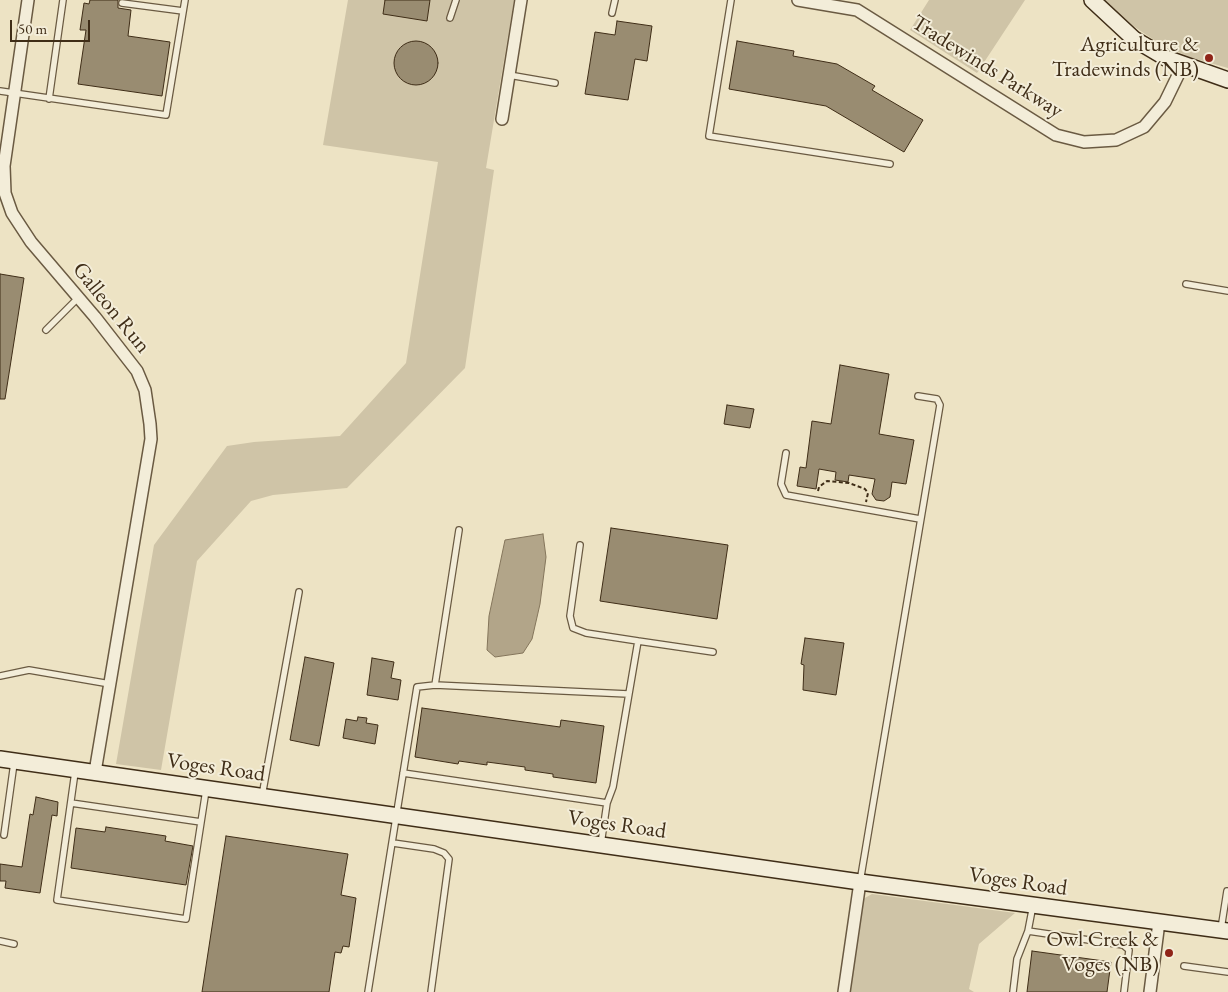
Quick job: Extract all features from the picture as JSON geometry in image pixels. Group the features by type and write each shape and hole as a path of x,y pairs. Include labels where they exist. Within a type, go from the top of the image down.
{"street":[{"name":"Galleon Run","path":"28,0 4,166 4,200 31,242 137,371 145,390 151,439 95,772"},
{"path":"502,119 521,0"},
{"name":"Tradewinds Parkway","path":"798,0 857,10 1056,135 1084,142 1116,140 1144,128 1165,102 1183,65"},
{"path":"1092,0 1134,40 1183,65 1228,80"},
{"name":"Voges Road","path":"7,760 860,882 1224,930"},
{"path":"844,992 860,882"},
{"path":"1150,992 1159,922"}],"lane":[{"path":"49,99 63,0"},
{"path":"0,91 166,115 185,0"},
{"path":"450,18 456,0"},
{"path":"612,13 614,0"},
{"path":"731,0 709,136 890,164"},
{"path":"122,3 183,11"},
{"path":"509,75 555,83"},
{"path":"1186,284 1228,291"},
{"path":"46,330 78,298"},
{"path":"860,882 940,405 936,399 918,396"},
{"path":"786,453 782,489 786,495 920,519"},
{"path":"435,685 459,530"},
{"path":"580,545 570,616 573,628 586,633 713,652"},
{"path":"262,796 299,592"},
{"path":"601,845 606,803 613,787 638,641"},
{"path":"0,669 1,676 29,670 110,684"},
{"path":"368,992 398,816 417,687 435,685 628,694"},
{"path":"4,835 7,760"},
{"path":"76,770 57,900 186,919 206,788"},
{"path":"403,773 606,803"},
{"path":"71,803 201,822"},
{"path":"393,843 434,850 444,853 449,859 431,992"},
{"path":"1224,930 1227,891"},
{"path":"1013,992 1017,959 1028,930 1033,905"},
{"path":"1028,930 1123,945 1129,950 1124,992"},
{"path":"0,941 14,944"},
{"path":"1184,966 1228,972"}],"path":[{"path":"816,501 819,488 827,481 849,483 860,486 868,493 865,510"}],"shaded area":[{"path":"348,0 514,0 486,168 494,170 465,368 347,488 273,495 251,501 197,561 161,770 116,764 154,545 227,446 254,442 340,436 406,363 438,162 323,145"},
{"path":"929,0 1025,0 977,73 910,30"},
{"path":"1103,0 1228,0 1228,68 1189,57 1157,42 1123,19"},
{"path":"543,534 546,557 540,604 532,639 523,653 495,657 487,650 489,616 505,540"},
{"path":"872,894 1015,913 979,944 969,989 974,992 849,992 863,899"}],"building":[{"path":"90,0 118,0 118,8 131,10 128,36 170,42 162,96 78,84 86,30 80,30 84,3 89,4"},
{"path":"385,0 430,0 427,21 383,14"},
{"path":"617,21 652,26 647,61 635,59 628,100 585,94 595,32 615,35"},
{"path":"416,41 428,45 434,51 438,63 434,75 428,81 416,85 404,81 398,75 394,63 398,51 404,45"},
{"path":"737,41 794,51 793,56 837,64 875,86 872,90 923,120 904,152 826,106 729,89"},
{"path":"0,274 24,278 5,399 0,399"},
{"path":"840,365 889,374 879,434 914,440 906,484 892,482 890,497 884,501 876,500 872,494 875,479 849,475 848,482 835,480 836,472 819,469 816,489 797,486 800,467 806,468 812,421 831,424"},
{"path":"727,405 754,409 750,428 724,424"},
{"path":"611,528 728,545 717,619 600,601"},
{"path":"805,638 844,643 836,695 803,690 804,665 801,664"},
{"path":"305,657 334,663 319,746 290,740"},
{"path":"372,658 394,662 391,678 401,680 398,700 367,695"},
{"path":"422,708 560,727 561,720 604,726 596,783 553,777 553,774 525,770 525,767 487,762 487,765 459,761 458,764 415,757"},
{"path":"358,717 367,718 366,723 378,725 375,744 343,738 346,719 357,721"},
{"path":"36,797 58,802 57,816 52,815 40,893 5,888 6,881 0,881 0,864 22,867 30,814 33,815"},
{"path":"106,827 166,836 165,841 193,846 186,885 71,868 76,828 105,832"},
{"path":"226,836 348,854 341,895 356,898 349,947 343,946 341,953 335,952 329,992 202,992"},
{"path":"1032,951 1111,962 1107,992 1027,992"}],"place":[{"name":"Agriculture & Tradewinds (NB)","path":"1209,58"},
{"name":"Owl Creek & Voges (NB)","path":"1169,953"}]}
